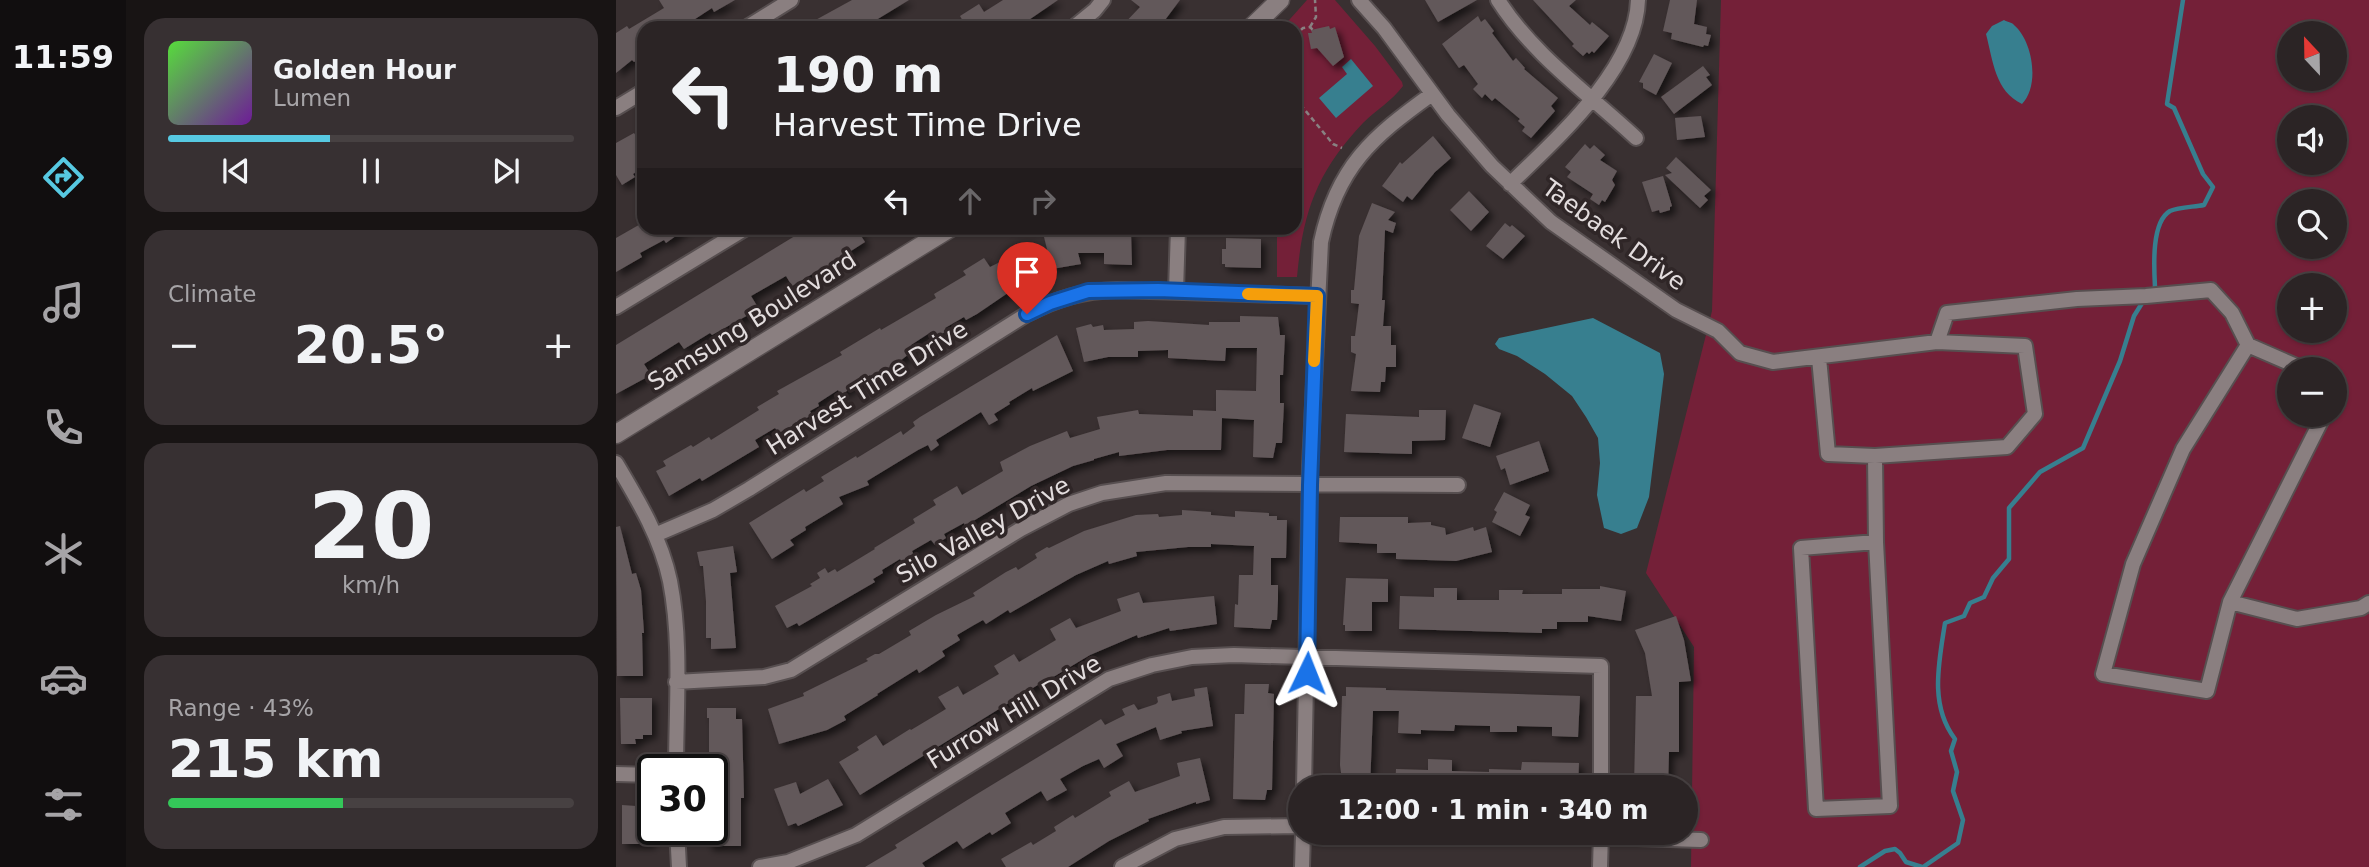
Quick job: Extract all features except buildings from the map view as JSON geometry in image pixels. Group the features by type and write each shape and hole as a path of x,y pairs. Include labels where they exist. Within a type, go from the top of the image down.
{"street":[{"path":"757,21 791,0"},
{"path":"1082,21 1103,0"},
{"path":"1258,21 1280,0"},
{"name":"Taebaek Drive","path":"1359,0 1384,28 1432,94 1510,184 1561,230 1676,310 1718,331 1740,353 1773,362 1937,342 2025,346 2035,414 2007,447 1875,456"},
{"path":"1498,0 1513,24 1554,65 1636,138"},
{"path":"1510,184 1594,99 1615,67 1629,38 1638,0"},
{"path":"1304,775 1310,485 1321,242 1327,213 1340,184 1356,159 1374,139 1432,94"},
{"path":"616,108 637,95"},
{"path":"616,307 734,235"},
{"name":"Samsung Boulevard","path":"616,434 939,235"},
{"path":"1176,291 1178,235"},
{"path":"1937,342 1947,313 2077,299 2211,290 2232,313 2248,345 2277,358"},
{"name":"Harvest Time Drive","path":"655,535 713,510 737,496 1027,314 1050,303 1088,291 1317,296"},
{"path":"2248,345 2183,449 2133,564 2104,674 2207,691 2230,602 2318,427"},
{"path":"1819,358 1828,454 1875,456 1876,542 1890,806 1816,809 1801,548 1876,542"},
{"path":"616,463 655,535 669,579 675,617 676,754"},
{"name":"Silo Valley Drive","path":"676,682 764,677 791,670 1021,529 1069,504 1101,493 1166,484 1458,485"},
{"path":"2230,602 2297,620 2361,608 2369,603"},
{"name":"Furrow Hill Drive","path":"760,867 788,862 856,835 1109,679 1152,665 1192,657 1308,657 1601,666 1601,775"},
{"path":"616,774 637,775"},
{"path":"1122,867 1175,839 1224,827 1288,826"},
{"path":"1698,840 1702,840"},
{"path":"678,845 679,867"},
{"path":"1302,867 1303,845"},
{"path":"1600,867 1601,845"}],"path":[{"path":"1302,29 1311,28 1316,17 1315,0"},
{"path":"1302,106 1333,144 1342,148"}],"shaded area":[{"path":"1307,0 1335,0 1375,46 1403,86 1363,123 1334,158 1323,176 1308,212 1297,277 1277,277 1277,235 1302,235 1302,21 1288,21"},
{"path":"1721,0 2369,0 2369,867 1691,867 1691,845 1698,845 1698,775 1692,775 1694,647 1646,573 1712,311"}],"water":[{"path":"2004,20 2021,32 2030,52 2031,86 2022,104 2006,91 1996,74 1986,34 1992,26"},
{"path":"1351,59 1373,86 1336,118 1319,98 1347,74 1342,67"},
{"path":"1593,318 1660,353 1664,374 1649,497 1637,528 1621,534 1604,528 1597,495 1600,463 1598,438 1586,417 1572,396 1545,374 1517,356 1499,349 1495,344 1499,338"}],"waterway":[{"path":"2152,291 2155,287 2154,258 2157,235 2164,217 2170,211 2204,205 2213,187 2203,174 2174,108 2167,104 2183,0"},
{"path":"1923,867 1958,843 1963,820 1953,791 1957,772 1951,751 1955,739 1947,726 1939,698 1939,668 1945,623 1964,616 1970,603 1984,597 1993,578 2009,559 2009,508 2040,472 2083,448 2120,361 2134,316 2144,300"},
{"path":"1860,867 1885,851 1895,849 1906,862 1922,867"}],"slow traffic":[{"path":"1248,294 1317,296 1314,361"}],"route":[{"path":"1027,314 1050,303 1088,291 1158,290 1317,296 1307,673"}]}
